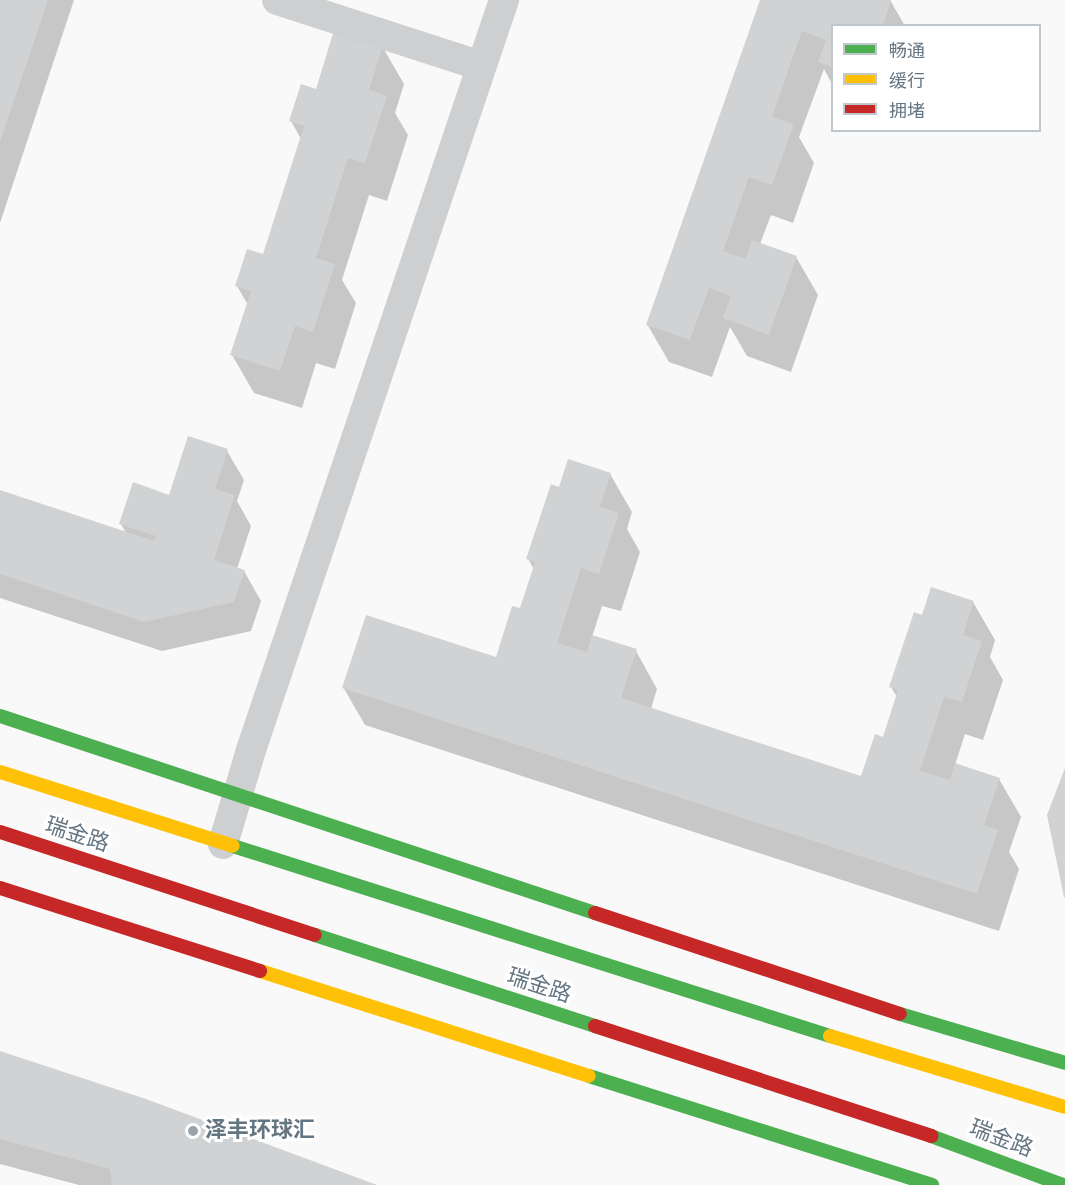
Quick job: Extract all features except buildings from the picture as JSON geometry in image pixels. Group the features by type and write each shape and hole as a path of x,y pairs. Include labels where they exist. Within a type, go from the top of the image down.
{"main road":[{"path":"0,716 924,1022 1065,1063"},
{"name":"瑞金路","path":"0,772 986,1086 1065,1107"},
{"name":"瑞金路","path":"0,832 961,1146 1063,1185"},
{"path":"0,888 932,1185"},
{"path":"986,1086 1052,1088"},
{"path":"961,1146 1027,1185"}],"street":[{"path":"277,0 481,66"},
{"path":"223,844 237,795 504,0"}],"traffic: fast":[{"path":"0,716 595,913"},
{"path":"233,846 830,1036"},
{"path":"315,935 595,1026"},
{"path":"900,1014 1065,1063"},
{"path":"589,1076 932,1185"},
{"path":"931,1136 1063,1185"}],"traffic: slow":[{"path":"0,772 233,846"},
{"path":"260,971 589,1076"},
{"path":"830,1036 1065,1107"}],"traffic: jam":[{"path":"0,832 315,935"},
{"path":"0,888 260,971"},
{"path":"595,913 900,1014"},
{"path":"595,1026 931,1136"}],"place":[{"name":"泽丰环球汇","path":"193,1131"}]}
